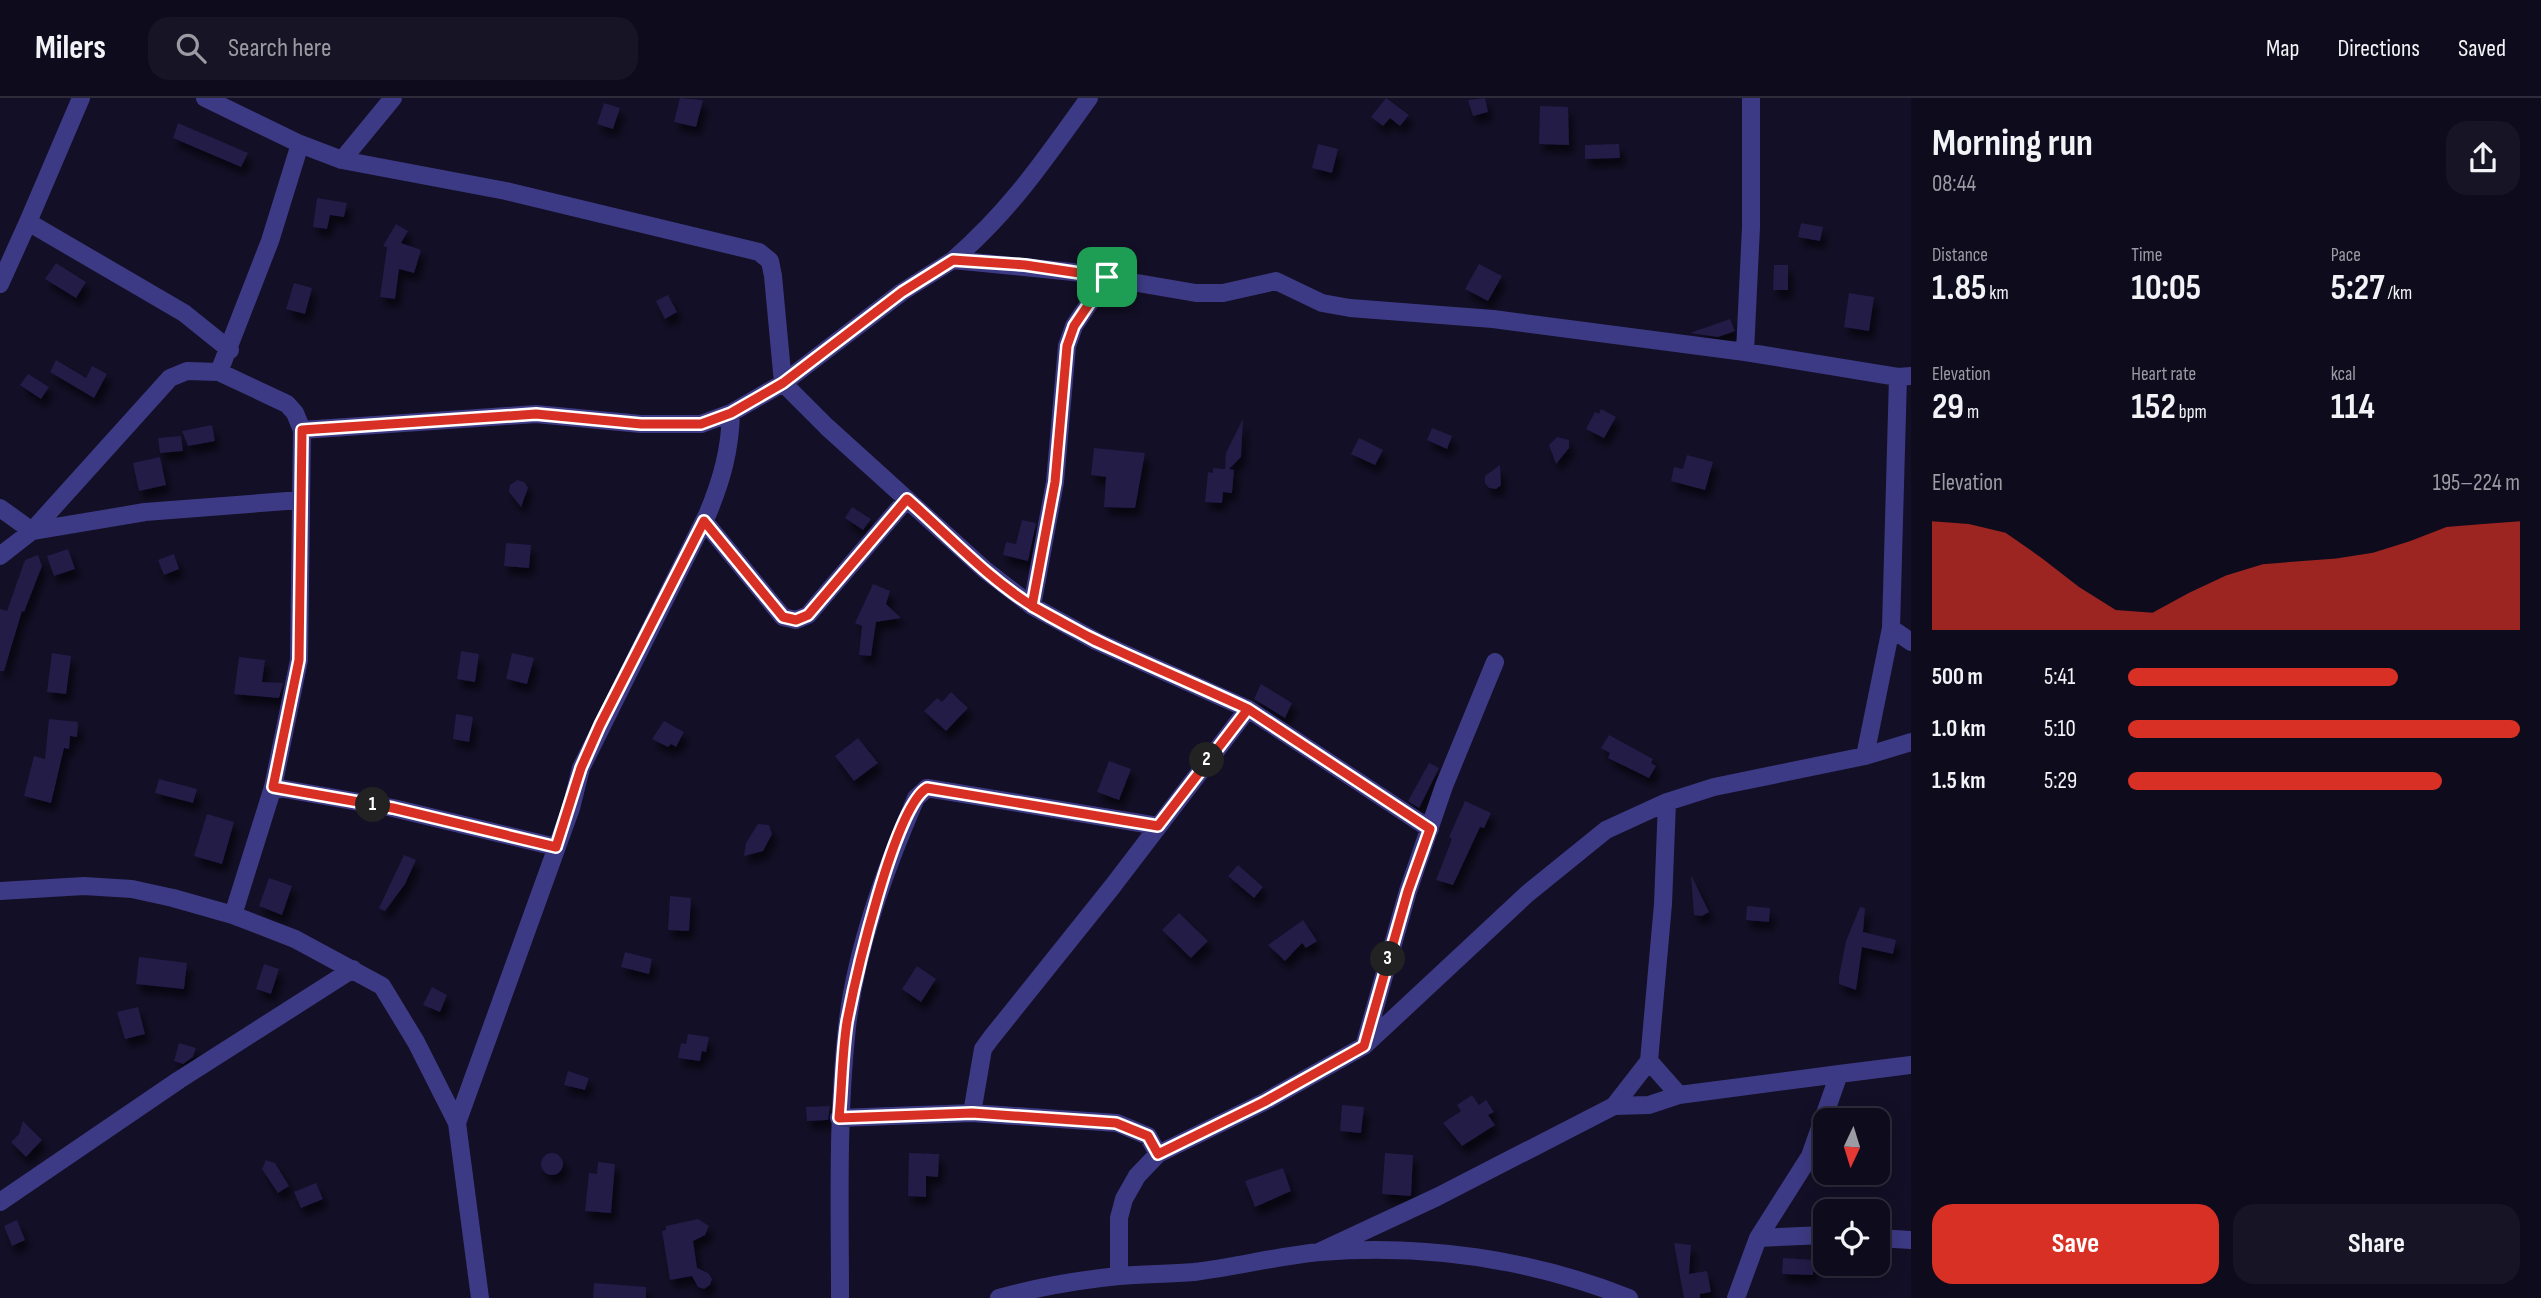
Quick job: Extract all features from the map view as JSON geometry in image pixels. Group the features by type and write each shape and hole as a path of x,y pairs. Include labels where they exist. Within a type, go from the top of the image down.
{"street":[{"path":"1,278 28,222 80,98"},
{"path":"342,160 393,98"},
{"path":"302,430 536,414 641,424 701,424 731,413 783,383 902,292 953,260 992,226 1017,197 1089,98"},
{"path":"1745,352 1751,227 1751,98"},
{"path":"214,100 300,144 342,160 506,191 759,252 770,261 773,276 783,383 827,427 985,570 1032,606 1096,641 1248,709 1430,829"},
{"path":"219,372 230,350 300,144"},
{"path":"28,222 184,313 230,350"},
{"path":"953,260 1025,265 1196,293 1223,293 1276,281 1322,303 1350,308 1480,318 1745,352 1905,376 1891,628 1865,756"},
{"path":"1032,606 1055,482 1067,346 1074,326 1107,277"},
{"path":"0,555 32,531 170,378 187,371 219,372 287,404 295,412 302,430 299,660 273,787 233,915"},
{"path":"457,1124 556,847 581,768 600,725 704,521 721,480 730,448 731,413"},
{"path":"704,521 783,617 796,620 808,615 907,499"},
{"path":"0,508 32,531 145,512 300,500"},
{"path":"1891,628 1911,642"},
{"path":"1364,1046 1408,891 1444,786 1496,662"},
{"path":"972,1113 984,1049 990,1038 1248,709"},
{"path":"1119,1276 1119,1218 1124,1199 1137,1176 1158,1154 1264,1102 1364,1046 1527,894 1606,830 1667,802 1714,787 1865,756 1911,742"},
{"path":"273,787 393,808 556,847"},
{"path":"840,1298 839,1118 847,1024 866,934 898,838 920,792 927,788 1158,826"},
{"path":"1319,1252 1437,1197 1614,1106 1649,1061 1663,904 1667,802"},
{"path":"0,891 84,886 132,889 233,915 295,939 382,986 416,1042 457,1124 480,1298"},
{"path":"0,1202 234,1043 354,969"},
{"path":"1649,1061 1679,1095"},
{"path":"1614,1106 1649,1105 1679,1095 1911,1065"},
{"path":"1736,1298 1758,1238 1810,1156 1839,1074"},
{"path":"839,1118 972,1113 1116,1123 1148,1136 1158,1154"},
{"path":"1758,1238 1813,1236"},
{"path":"1890,1239 1911,1240"},
{"path":"999,1298 1119,1276 1191,1272 1319,1252 1427,1252 1494,1259 1557,1273 1629,1298"}],"building":[{"path":"680,98 703,100 696,127 674,122"},
{"path":"1386,98 1409,115 1400,126 1390,118 1383,126 1371,117"},
{"path":"1485,98 1488,112 1473,116 1468,100"},
{"path":"604,103 620,108 613,129 597,124"},
{"path":"1540,106 1568,107 1569,145 1539,144"},
{"path":"178,123 248,153 241,167 173,138"},
{"path":"1318,144 1338,149 1332,173 1312,168"},
{"path":"1619,144 1620,158 1585,159 1585,145"},
{"path":"317,198 347,203 344,217 330,215 327,229 313,227"},
{"path":"1801,223 1823,227 1820,241 1798,237"},
{"path":"396,224 408,231 401,243 421,250 414,273 399,269 395,299 380,297 387,247 383,246"},
{"path":"56,263 86,282 76,298 45,279"},
{"path":"1479,264 1502,276 1488,301 1465,289"},
{"path":"1774,265 1788,265 1788,290 1773,290"},
{"path":"294,283 312,288 305,314 286,309"},
{"path":"1849,293 1874,297 1869,331 1844,327"},
{"path":"668,295 677,312 665,319 656,301"},
{"path":"1730,319 1735,331 1718,337 1690,333"},
{"path":"56,360 86,378 92,366 107,374 94,398 50,372"},
{"path":"28,374 49,387 41,399 20,385"},
{"path":"1601,409 1616,417 1604,438 1586,429 1595,412 1599,414"},
{"path":"1243,419 1241,457 1229,469 1234,470 1232,493 1223,492 1222,503 1205,502 1208,472 1213,473 1213,468 1225,469 1226,453"},
{"path":"212,425 215,441 188,446 182,431"},
{"path":"1432,428 1452,436 1447,449 1427,440"},
{"path":"181,436 183,451 160,453 158,438"},
{"path":"1557,437 1569,440 1569,448 1556,464 1549,445"},
{"path":"1359,438 1383,450 1375,465 1351,454"},
{"path":"1094,448 1145,453 1135,508 1104,507 1106,477 1091,475"},
{"path":"1687,455 1713,462 1705,490 1671,481 1674,467 1683,469"},
{"path":"160,457 166,485 139,491 133,463"},
{"path":"1500,465 1501,485 1496,489 1489,488 1485,483 1485,476"},
{"path":"517,480 524,482 528,488 521,507 509,492 510,485"},
{"path":"852,507 871,519 863,530 845,518"},
{"path":"1022,520 1036,523 1028,561 1003,555 1006,542 1016,544"},
{"path":"506,543 531,545 529,568 504,566"},
{"path":"68,549 75,569 54,576 47,556"},
{"path":"174,554 179,569 164,575 158,560"},
{"path":"38,555 42,566 24,612 22,611 4,671 0,671 0,609 7,611 25,560"},
{"path":"873,584 890,591 886,604 901,618 876,622 871,656 859,655 862,626 855,623"},
{"path":"461,651 479,654 475,682 457,679"},
{"path":"52,653 71,656 66,694 47,692"},
{"path":"512,653 534,658 527,684 506,679"},
{"path":"239,657 265,660 262,682 283,683 279,698 234,694"},
{"path":"1261,684 1292,703 1285,718 1254,699"},
{"path":"951,692 968,708 946,731 924,711 937,698 942,702"},
{"path":"456,714 473,717 469,742 453,739"},
{"path":"49,719 78,722 77,737 70,736 69,749 64,748 51,803 24,796 34,756 45,759"},
{"path":"664,721 684,732 676,747 671,744 668,747 652,739"},
{"path":"1609,735 1653,759 1651,763 1656,766 1649,778 1608,758 1610,753 1601,748"},
{"path":"858,738 878,763 854,781 835,756"},
{"path":"1109,761 1131,769 1119,800 1097,792"},
{"path":"1429,763 1439,768 1419,808 1408,801"},
{"path":"159,779 197,789 193,803 155,793"},
{"path":"1465,801 1491,813 1484,828 1480,827 1453,885 1436,880 1452,839 1449,837"},
{"path":"207,814 234,822 222,864 194,856"},
{"path":"758,824 769,825 772,834 763,851 744,856 746,843"},
{"path":"404,855 416,860 405,884 385,911 379,908"},
{"path":"1238,865 1263,887 1254,898 1228,876"},
{"path":"1691,875 1709,912 1702,916 1694,915"},
{"path":"269,878 292,886 282,915 259,906"},
{"path":"670,896 691,898 689,931 668,930"},
{"path":"1747,906 1770,908 1769,922 1746,920"},
{"path":"1860,907 1865,908 1863,932 1896,940 1893,954 1862,947 1856,990 1839,984 1839,977 1846,941"},
{"path":"1179,913 1208,941 1191,958 1162,930"},
{"path":"1303,920 1317,941 1306,948 1302,943 1285,961 1268,945"},
{"path":"625,952 652,959 649,974 621,967"},
{"path":"139,957 187,963 184,989 136,984"},
{"path":"264,964 279,969 271,994 256,989"},
{"path":"917,966 936,979 921,1002 902,989"},
{"path":"432,987 447,995 440,1012 423,1005"},
{"path":"138,1007 145,1034 125,1039 117,1012"},
{"path":"688,1034 709,1037 706,1052 702,1051 700,1061 678,1058 681,1043 686,1044"},
{"path":"179,1043 196,1048 193,1057 183,1064 174,1061"},
{"path":"568,1071 589,1078 585,1090 564,1085"},
{"path":"1472,1095 1479,1105 1486,1100 1494,1112 1488,1115 1495,1125 1462,1146 1443,1123 1461,1111 1457,1105"},
{"path":"1342,1105 1364,1107 1361,1133 1340,1131"},
{"path":"830,1106 828,1120 807,1121 806,1107"},
{"path":"23,1121 42,1140 26,1157 11,1142 19,1134"},
{"path":"552,1153 560,1156 563,1164 560,1172 552,1175 544,1172 541,1164 544,1156"},
{"path":"909,1153 939,1154 938,1177 926,1176 926,1197 908,1196"},
{"path":"1385,1153 1413,1155 1411,1196 1382,1194"},
{"path":"266,1160 275,1163 289,1186 278,1193 262,1169"},
{"path":"598,1162 615,1164 611,1213 585,1211 589,1173 597,1174"},
{"path":"1283,1168 1291,1191 1255,1207 1245,1181"},
{"path":"316,1183 323,1199 301,1208 294,1192"},
{"path":"698,1219 709,1226 705,1235 693,1241 697,1268 708,1273 712,1279 710,1285 704,1289 698,1287 692,1276 670,1280 662,1231 666,1230 666,1226"},
{"path":"17,1220 25,1240 12,1246 4,1226"},
{"path":"1674,1243 1691,1245 1689,1274 1707,1271 1711,1292 1700,1294 1700,1298 1684,1298"},
{"path":"1783,1258 1813,1260 1813,1275 1782,1274"},
{"path":"594,1283 646,1287 646,1298 593,1298"}],"route":[{"path":"1107,277 1025,265 953,260 902,292 783,383 731,413 701,424 641,424 536,414 302,430 299,469 299,660 273,787 393,808 556,847 581,768 600,725 704,521 783,617 796,620 808,615 907,499 985,570 1032,606 1096,641 1248,709 1158,826 966,793 927,788 920,792 898,838 866,934 847,1024 839,1118 972,1113 1116,1123 1133,1127 1148,1136 1158,1154 1264,1102 1364,1046 1408,891 1430,829 1248,709 1169,672 1096,641 1032,606 1055,482 1067,346 1074,326 1107,277"}]}
